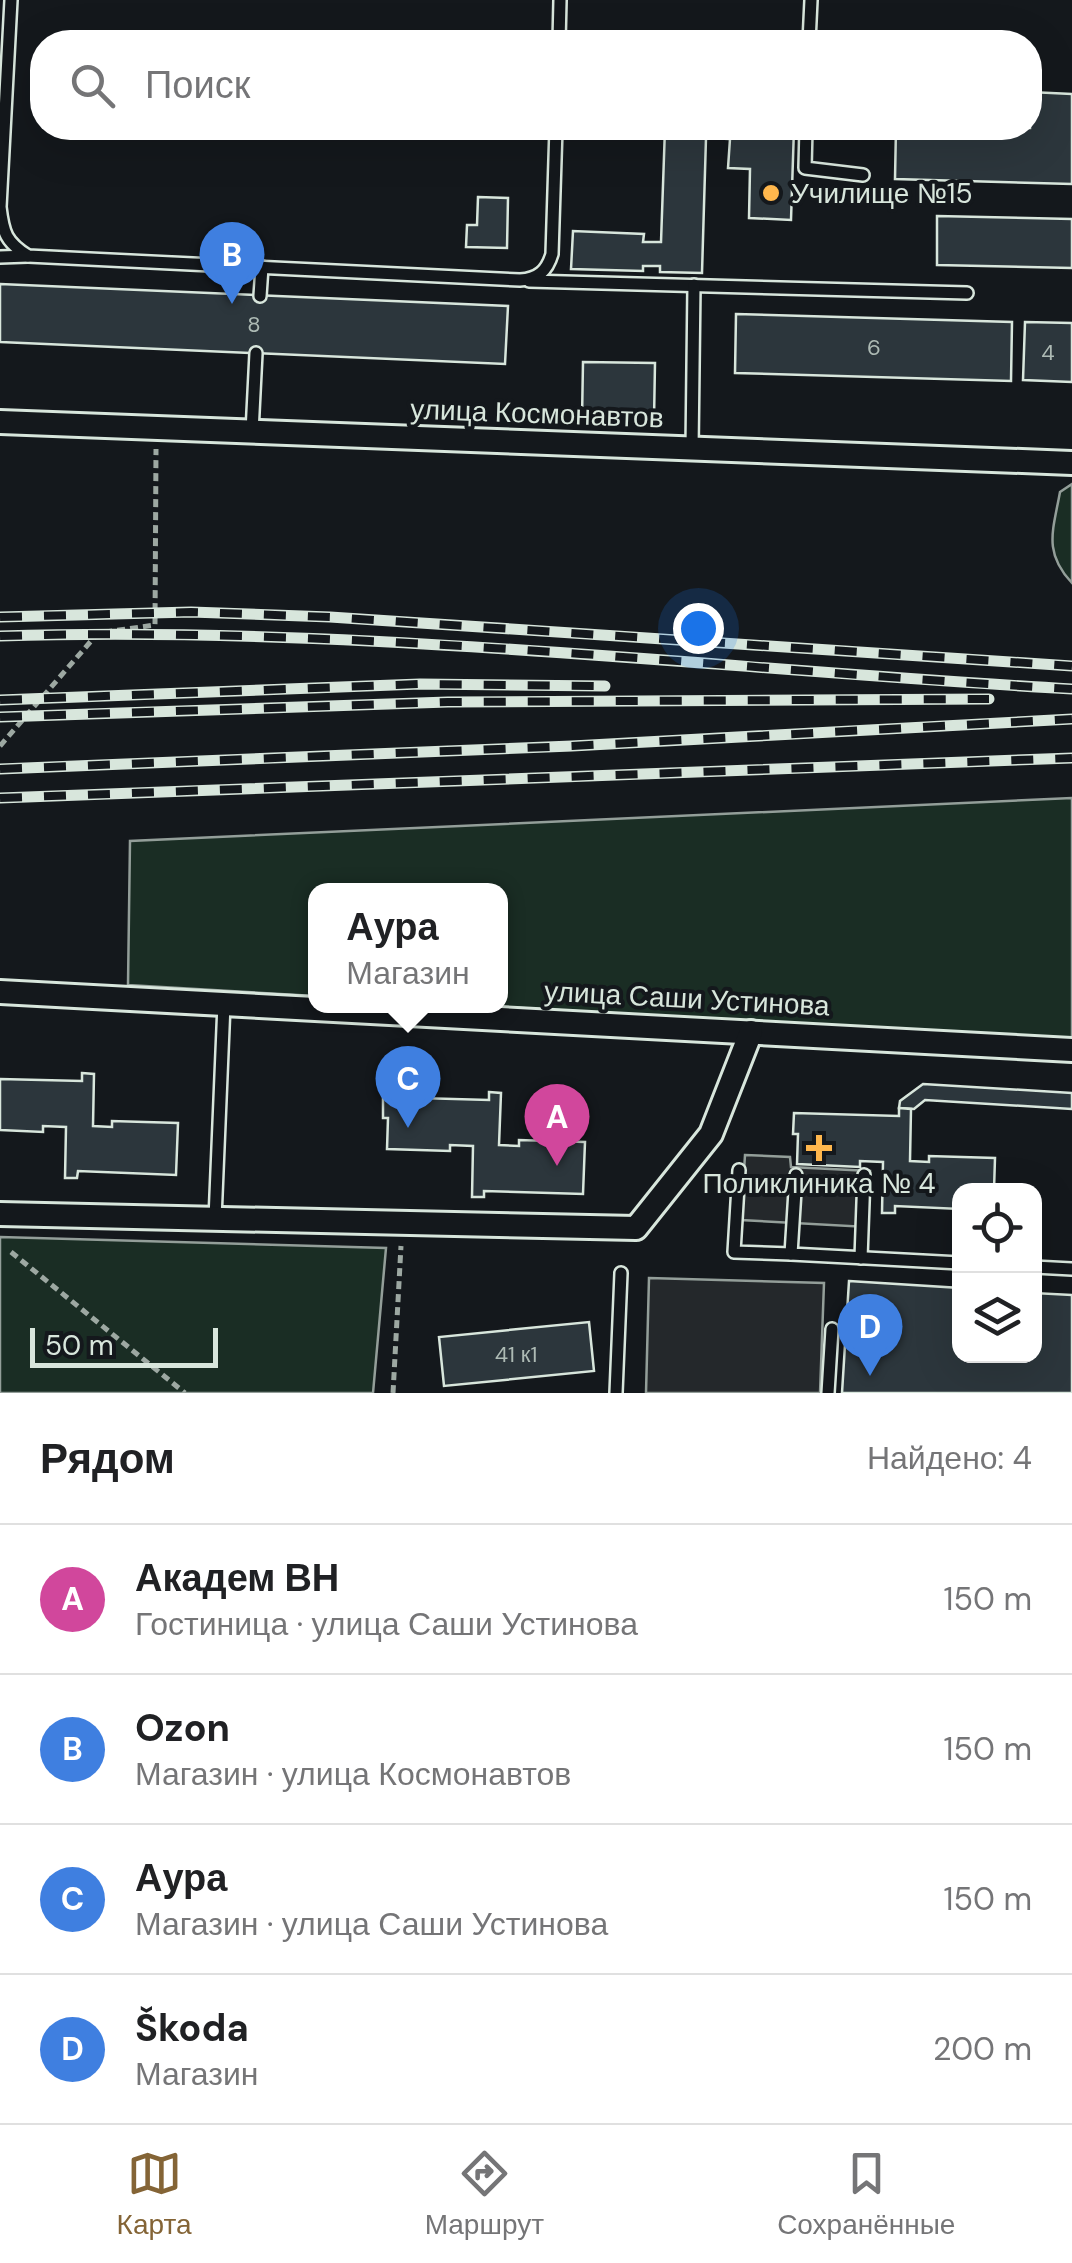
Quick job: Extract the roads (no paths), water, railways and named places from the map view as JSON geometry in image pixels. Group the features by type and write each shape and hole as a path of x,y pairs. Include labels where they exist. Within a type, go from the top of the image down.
{"street":[{"name":"улица Космонавтов","path":"0,422 1072,463"},
{"name":"улица Саши Устинова","path":"0,992 308,1008"},
{"name":"улица Саши Устинова","path":"394,1013 1072,1050"},
{"path":"0,1214 636,1228 711,1134 752,1032"}],"lane":[{"path":"11,0 0,207 2,230 9,244 28,256"},
{"path":"559,30 560,0"},
{"path":"810,30 811,0"},
{"path":"520,280 536,278 552,254 556,140"},
{"path":"806,140 805,168 864,174"},
{"path":"0,258 28,256 520,280 967,293"},
{"path":"260,296 262,268"},
{"path":"692,449 694,285"},
{"path":"252,432 256,353"},
{"path":"215,1220 224,1004"},
{"path":"739,1170 734,1252 952,1263"},
{"path":"790,1254 796,1175"},
{"path":"861,1258 864,1176"},
{"path":"1042,1267 1072,1269"},
{"path":"616,1393 621,1273"},
{"path":"828,1393 832,1329"}],"railway":[{"path":"0,617 191,612 330,617 1072,666"},
{"path":"0,636 134,634 403,643 1072,689"},
{"path":"0,700 420,684 605,686"},
{"path":"0,717 448,702 989,699"},
{"path":"0,769 572,746 1072,719"},
{"path":"0,798 1072,758"}],"place":[{"name":"Училище №15","path":"771,193"},
{"name":"Ozon","path":"232,304"},
{"name":"Аура","path":"408,1128"},
{"name":"Поликлиника № 4","path":"819,1148"},
{"name":"Академ ВН","path":"557,1166"},
{"name":"Škoda","path":"870,1376"}]}
